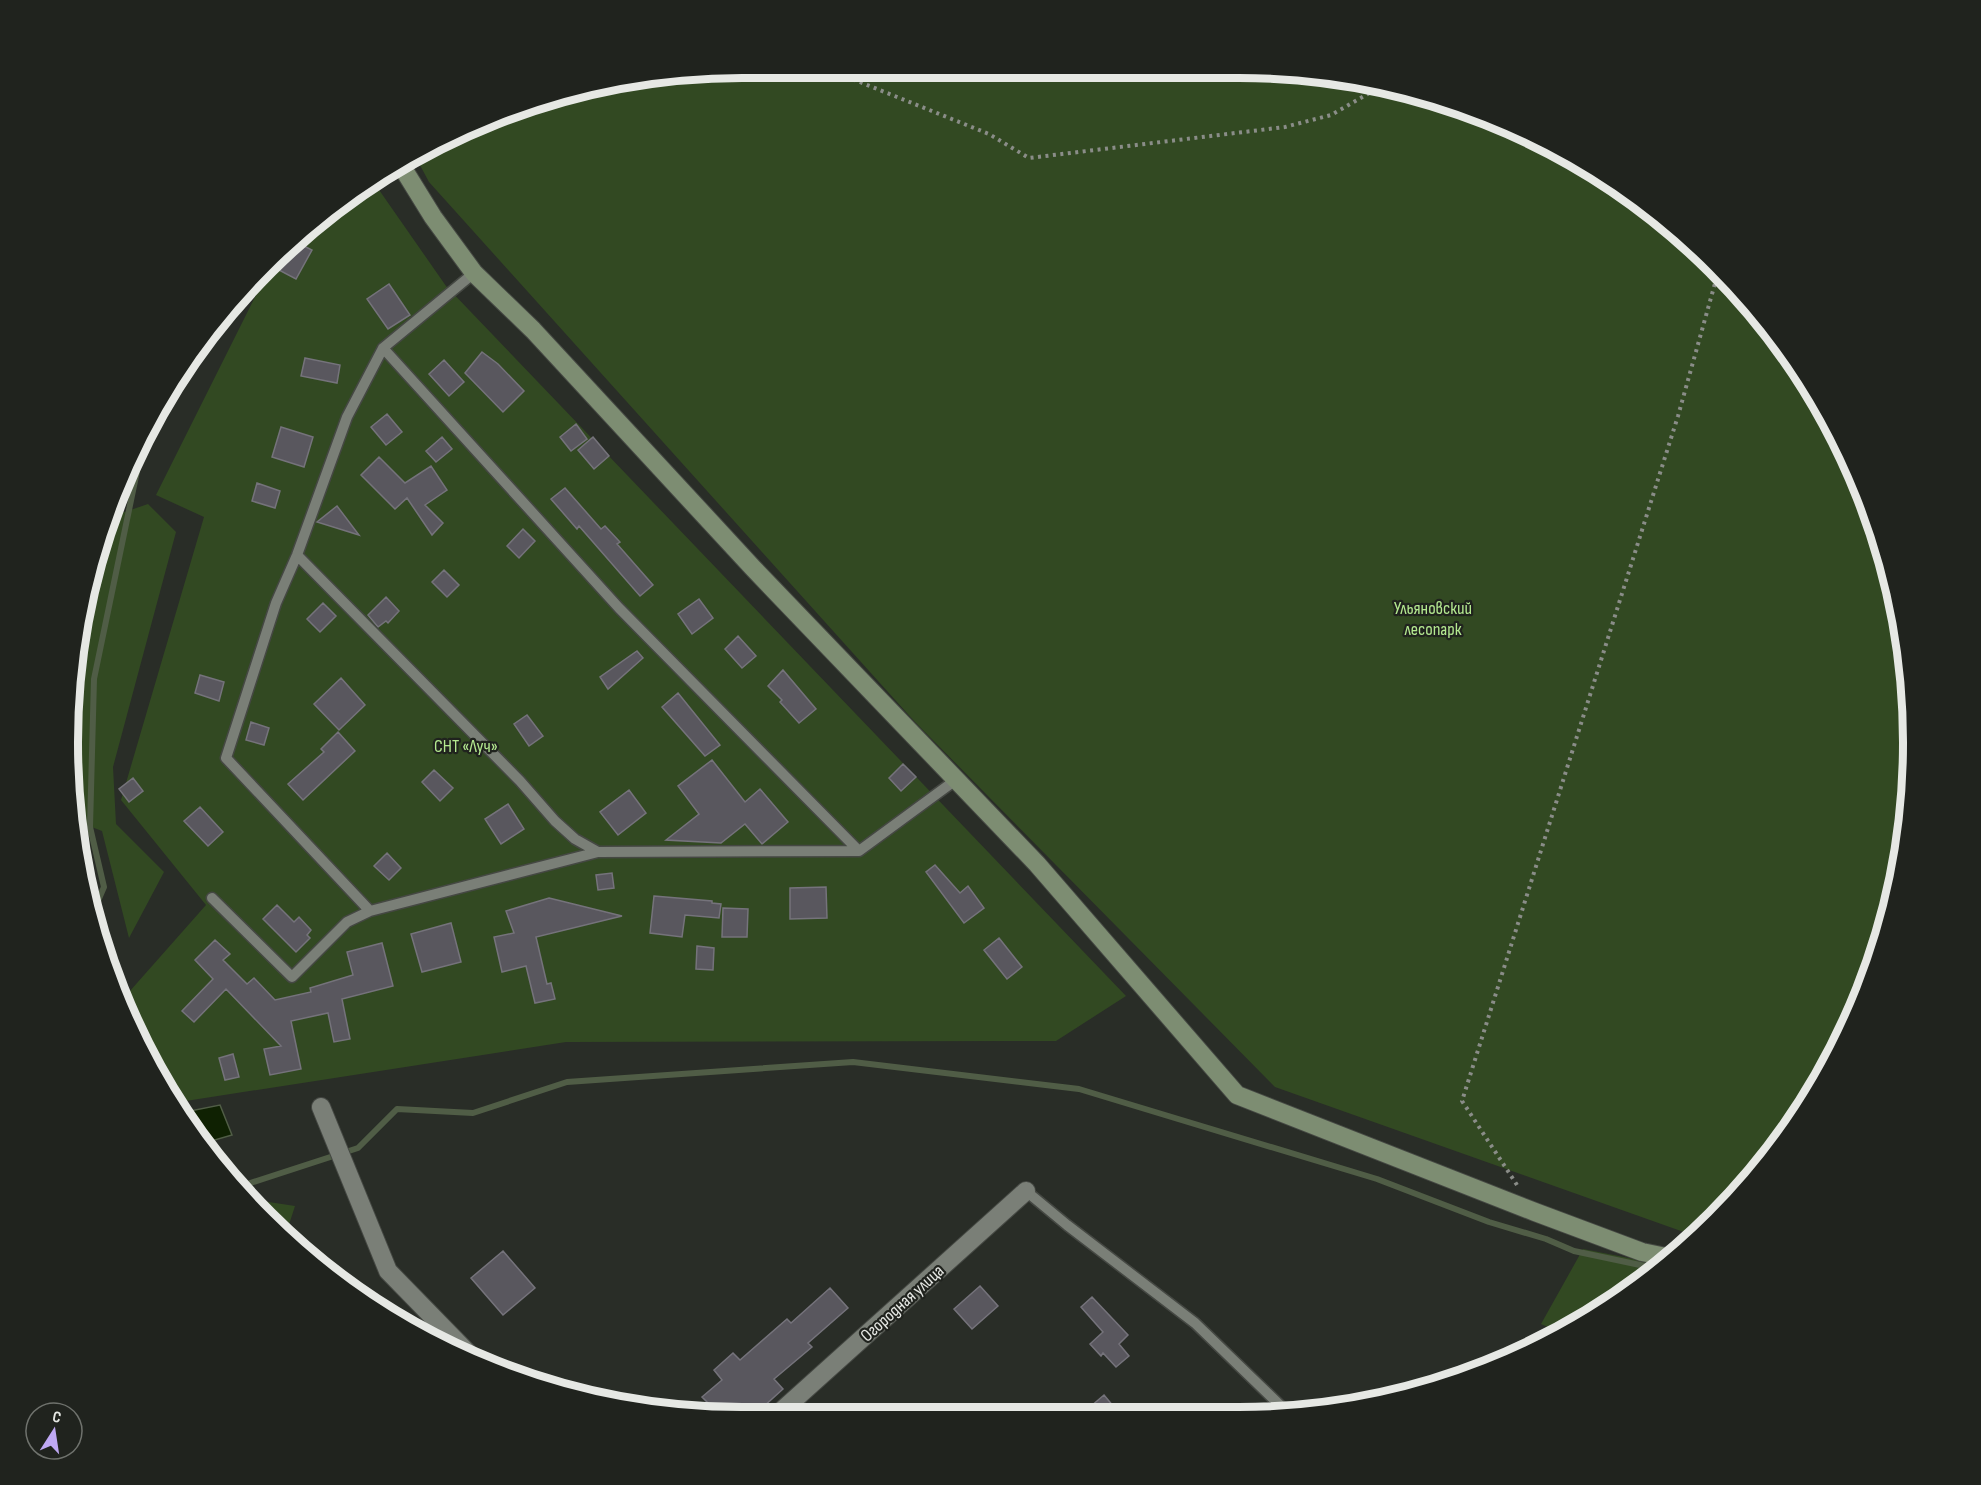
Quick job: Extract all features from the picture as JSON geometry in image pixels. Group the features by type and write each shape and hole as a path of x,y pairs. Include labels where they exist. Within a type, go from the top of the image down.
{"street":[{"path":"404,171 433,217 474,273 533,330 753,568 1037,864 1237,1095 1535,1212 1642,1252 1660,1256"},
{"path":"321,1107 388,1271 457,1342"},
{"name":"Огородная улица","path":"787,1407 1026,1191"}],"lane":[{"path":"370,911 226,758 272,614 297,555 347,417 383,348 474,273"},
{"path":"383,348 619,608 859,851"},
{"path":"297,555 520,781 555,821 574,839 598,852"},
{"path":"212,898 292,977 346,922 370,911 598,852 859,851 957,779"},
{"path":"1026,1191 1195,1323 1281,1406"}],"path":[{"path":"850,78 989,134 1029,158 1285,126 1331,116 1372,92"},
{"path":"1535,1212 1462,1101 1678,416 1716,281"}],"green space":[{"name":"Ульяновский лесопарк","path":"742,78 1238,78 1282,79 1368,91 1452,113 1532,147 1608,190 1677,243 1708,273 1738,304 1791,373 1814,410 1852,488 1868,529 1890,613 1902,699 1903,742 1902,786 1890,872 1868,956 1852,997 1814,1075 1791,1112 1738,1181 1686,1233 1275,1087 915,722 429,182 419,163 488,129 529,113 571,101 656,84 699,79"},
{"name":"СНТ «Луч»","path":"377,187 446,286 1126,996 1056,1041 566,1042 183,1101 167,1075 128,994 206,905 121,800 204,517 156,495 261,286 304,243"},
{"path":"148,504 176,532 113,767 116,824 164,872 129,938 102,831 83,824 79,786 79,699 84,656 101,571 119,514"},
{"path":"262,1201 295,1206 288,1227"},
{"path":"1583,1249 1652,1263 1608,1295 1571,1318 1551,1328 1541,1324"}],"shaded area":[{"path":"220,1105 232,1135 211,1141 189,1111"}],"building":[{"path":"302,245 312,250 296,279 277,269"},
{"path":"389,284 410,315 388,329 367,299"},
{"path":"482,352 498,364 524,391 503,412 465,373"},
{"path":"305,358 340,365 337,383 301,376"},
{"path":"444,360 464,382 449,396 429,374"},
{"path":"387,414 402,432 386,445 371,427"},
{"path":"576,424 587,439 571,451 560,437"},
{"path":"281,427 313,437 304,467 272,457"},
{"path":"442,437 452,449 436,462 426,451"},
{"path":"593,437 609,456 594,469 578,450"},
{"path":"379,457 405,483 431,466 447,490 425,505 443,523 432,535 407,498 395,509 361,475"},
{"path":"257,483 280,491 275,508 252,501"},
{"path":"565,488 601,529 605,526 620,542 617,544 653,585 640,596 579,526 577,529 551,499"},
{"path":"337,506 359,535 317,522"},
{"path":"523,529 535,541 519,558 507,546"},
{"path":"444,570 459,585 447,597 432,582"},
{"path":"386,597 399,611 388,623 386,621 378,627 368,615"},
{"path":"699,599 713,618 692,634 678,614"},
{"path":"323,603 336,616 320,632 307,619"},
{"path":"738,636 756,656 742,668 725,649"},
{"path":"637,651 643,658 608,689 600,677"},
{"path":"783,670 816,709 799,723 768,686"},
{"path":"200,675 224,682 219,701 195,693"},
{"path":"341,678 365,705 339,730 314,704"},
{"path":"678,693 720,745 705,756 662,707"},
{"path":"527,715 543,736 529,746 514,724"},
{"path":"251,722 269,728 264,745 246,740"},
{"path":"338,732 355,751 303,800 288,784 324,752 321,749"},
{"path":"712,760 745,802 760,789 788,822 762,844 745,824 721,843 666,840 699,814 678,786"},
{"path":"903,764 916,777 901,791 889,778"},
{"path":"434,770 453,788 440,801 422,782"},
{"path":"133,778 143,791 129,802 119,789"},
{"path":"629,790 646,813 618,835 600,812"},
{"path":"508,804 524,829 501,844 485,819"},
{"path":"200,807 223,832 208,846 184,821"},
{"path":"387,853 401,868 389,880 374,866"},
{"path":"935,865 960,893 968,886 984,908 964,923 926,872"},
{"path":"612,873 614,888 598,890 596,875"},
{"path":"826,887 827,918 790,919 790,888"},
{"path":"654,896 712,901 712,903 721,904 719,918 685,915 682,937 650,933"},
{"path":"549,898 622,916 536,937 547,984 551,983 555,999 535,1003 526,966 502,972 494,937 514,933 506,911"},
{"path":"277,905 294,922 299,917 311,930 307,935 310,938 296,952 263,919"},
{"path":"723,908 748,909 747,937 722,937"},
{"path":"451,923 461,962 422,972 411,934"},
{"path":"999,938 1022,967 1007,979 984,950"},
{"path":"215,940 230,954 223,960 247,984 254,978 275,1000 311,992 310,988 353,975 347,952 382,943 393,986 342,999 350,1039 334,1042 328,1013 291,1021 301,1069 270,1075 264,1049 281,1046 226,989 194,1022 182,1011 213,979 195,960"},
{"path":"697,946 714,948 713,970 696,969"},
{"path":"233,1054 239,1077 225,1080 219,1058"},
{"path":"503,1251 535,1288 503,1315 471,1278"},
{"path":"980,1286 998,1306 972,1329 954,1309"},
{"path":"830,1288 848,1308 808,1343 812,1347 774,1379 783,1389 763,1407 711,1406 702,1397 722,1380 714,1370 733,1353 740,1360 787,1319 791,1323"},
{"path":"1092,1297 1128,1335 1119,1344 1129,1356 1116,1367 1103,1353 1101,1356 1090,1344 1103,1332 1081,1307"},
{"path":"1104,1395 1114,1407 1090,1407"}],"waterway":[{"path":"98,901 104,887 90,827 94,679 137,470"},
{"path":"246,1184 358,1148 397,1109 473,1113 567,1082 853,1062 1079,1089 1377,1179 1489,1222 1546,1239 1574,1251 1647,1267"}]}
